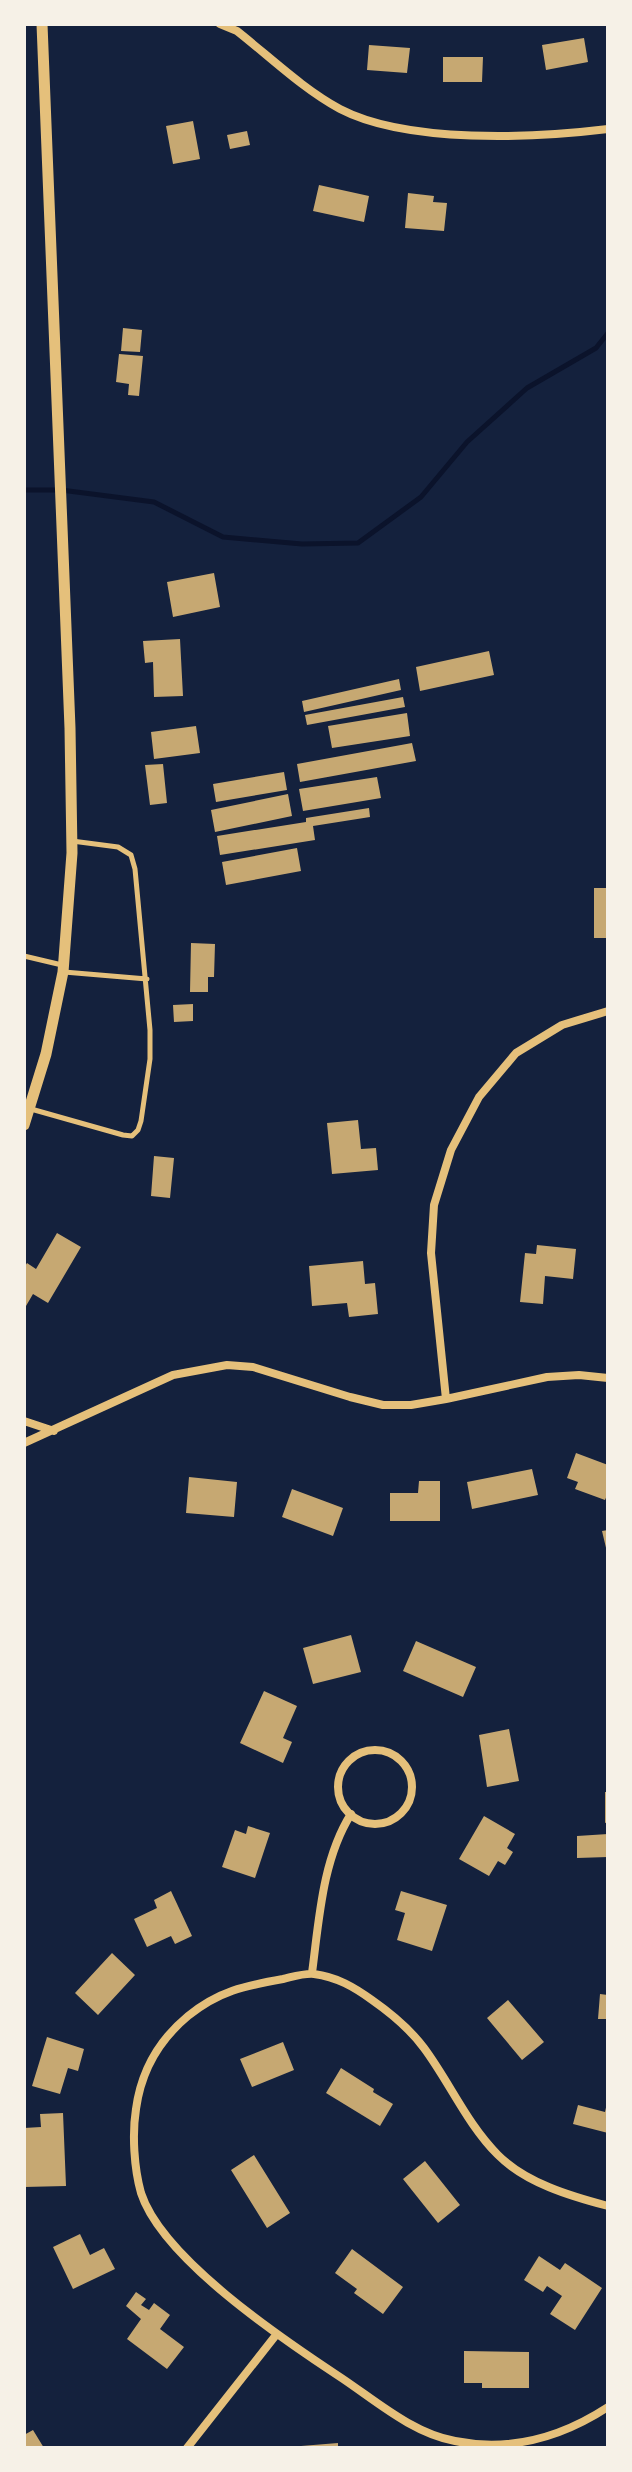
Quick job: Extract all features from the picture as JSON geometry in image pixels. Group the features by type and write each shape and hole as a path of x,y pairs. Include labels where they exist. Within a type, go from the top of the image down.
{"street":[{"path":"24,1125 46,1054 64,969 72,841 42,24"},
{"path":"220,24 237,31 340,109 382,126 466,135 561,135 608,129"},
{"path":"446,1399 431,1253 434,1205 451,1150 479,1097 516,1053 562,1025 608,1011"},
{"path":"24,1443 173,1375 227,1365 253,1367 383,1405 411,1405 547,1377 579,1375 608,1378"},
{"path":"24,1421 55,1431"},
{"path":"369,1750 379,1750 398,1758 410,1775 412,1786 411,1796 400,1814 381,1823 370,1823 351,1814 340,1797 338,1787 350,1759 369,1750"},
{"path":"312,1973 323,1892 339,1833 351,1814"},
{"path":"608,2206 548,2187 498,2156 423,2047 395,2016 347,1982 312,1973 241,1986 210,1999 181,2022 150,2058 138,2089 134,2122 142,2194 164,2236 276,2335 421,2431 454,2441 481,2444 541,2440 579,2426 608,2407"},
{"path":"187,2448 276,2335"}],"lane":[{"path":"30,1108 132,1136 138,1130 150,1059 147,979 131,855 118,847 72,841"},
{"path":"24,956 64,969 147,979"}],"building":[{"path":"584,38 588,62 546,70 542,45"},
{"path":"369,45 410,48 407,73 367,70"},
{"path":"443,57 483,57 482,82 443,82"},
{"path":"193,121 200,159 173,164 166,126"},
{"path":"247,131 250,145 230,149 227,135"},
{"path":"319,185 369,196 364,222 313,211"},
{"path":"408,193 434,196 433,202 447,203 444,231 405,228"},
{"path":"123,328 142,330 140,352 121,351"},
{"path":"119,354 143,356 139,396 128,395 129,384 116,382"},
{"path":"214,573 220,607 173,617 167,582"},
{"path":"180,639 183,696 154,697 153,662 145,663 143,641"},
{"path":"489,651 494,675 420,691 416,667"},
{"path":"399,679 401,690 304,712 302,701"},
{"path":"403,697 405,707 307,725 305,715"},
{"path":"407,713 410,736 332,748 328,726"},
{"path":"196,726 200,753 154,759 151,732"},
{"path":"412,743 416,761 300,782 297,764"},
{"path":"163,764 167,803 150,805 145,765"},
{"path":"284,772 287,790 216,802 213,784"},
{"path":"377,777 381,798 303,811 299,789"},
{"path":"288,794 292,816 215,832 211,810"},
{"path":"369,808 370,817 313,826 315,840 220,855 217,836"},
{"path":"297,848 301,871 226,885 222,862"},
{"path":"594,888 608,888 608,938 594,938"},
{"path":"191,943 215,944 214,977 208,977 208,992 190,992"},
{"path":"193,1004 193,1021 174,1022 173,1005"},
{"path":"358,1120 361,1149 376,1148 378,1170 332,1174 327,1123"},
{"path":"154,1156 174,1158 170,1198 151,1196"},
{"path":"57,1233 81,1247 48,1303 33,1294 26,1306 24,1268 27,1263 36,1269"},
{"path":"537,1245 576,1249 573,1279 545,1276 543,1304 520,1302 525,1253 536,1254"},
{"path":"363,1261 365,1284 375,1283 378,1314 349,1317 347,1303 312,1306 309,1266"},
{"path":"576,1453 608,1465 605,1500 575,1489 578,1482 567,1478"},
{"path":"532,1469 538,1495 472,1509 467,1482"},
{"path":"189,1477 237,1482 234,1517 186,1513"},
{"path":"419,1481 440,1481 440,1521 390,1521 390,1493 418,1493"},
{"path":"292,1489 343,1508 333,1536 282,1517"},
{"path":"608,1530 608,1552 607,1552 602,1531"},
{"path":"351,1635 361,1672 313,1684 303,1648"},
{"path":"416,1641 476,1667 463,1697 403,1671"},
{"path":"264,1691 297,1706 283,1738 292,1742 283,1763 240,1743"},
{"path":"509,1729 519,1781 487,1787 479,1735"},
{"path":"605,1792 608,1792 608,1822 605,1823"},
{"path":"484,1816 515,1834 507,1848 513,1852 505,1865 498,1861 489,1876 459,1859"},
{"path":"248,1826 270,1833 255,1878 222,1867 235,1830 246,1834"},
{"path":"608,1834 608,1857 577,1858 577,1836"},
{"path":"171,1891 192,1936 175,1944 171,1936 147,1947 134,1919 157,1908 154,1900"},
{"path":"401,1891 447,1905 432,1951 397,1940 405,1913 395,1910"},
{"path":"112,1953 135,1975 98,2015 75,1993"},
{"path":"600,1994 608,1995 608,2019 598,2019"},
{"path":"508,2000 544,2042 522,2060 487,2018"},
{"path":"47,2037 84,2049 78,2071 68,2068 60,2094 32,2086"},
{"path":"283,2042 294,2070 252,2087 240,2059"},
{"path":"341,2068 393,2104 380,2126 326,2093"},
{"path":"607,2103 608,2133 573,2124 578,2105 605,2112"},
{"path":"63,2113 66,2186 24,2187 24,2128 41,2127 40,2114"},
{"path":"254,2155 290,2213 267,2228 231,2170"},
{"path":"425,2161 460,2205 438,2223 403,2179"},
{"path":"80,2234 90,2255 104,2248 115,2269 73,2289 53,2247"},
{"path":"352,2249 403,2287 383,2314 354,2293 357,2289 335,2273"},
{"path":"539,2256 560,2270 565,2263 602,2288 575,2330 550,2314 562,2296 547,2286 543,2292 524,2280"},
{"path":"136,2292 146,2299 141,2305 149,2310 154,2303 170,2315 160,2329 184,2347 167,2369 127,2339 141,2319 126,2306"},
{"path":"464,2351 529,2352 529,2388 482,2388 482,2383 464,2383"},
{"path":"33,2430 44,2448 24,2448 24,2435"},
{"path":"338,2443 338,2448 301,2448 301,2446"}],"waterway":[{"path":"24,490 61,490 154,502 223,537 302,544 358,543 421,497 467,442 527,388 596,348 608,333"}]}
